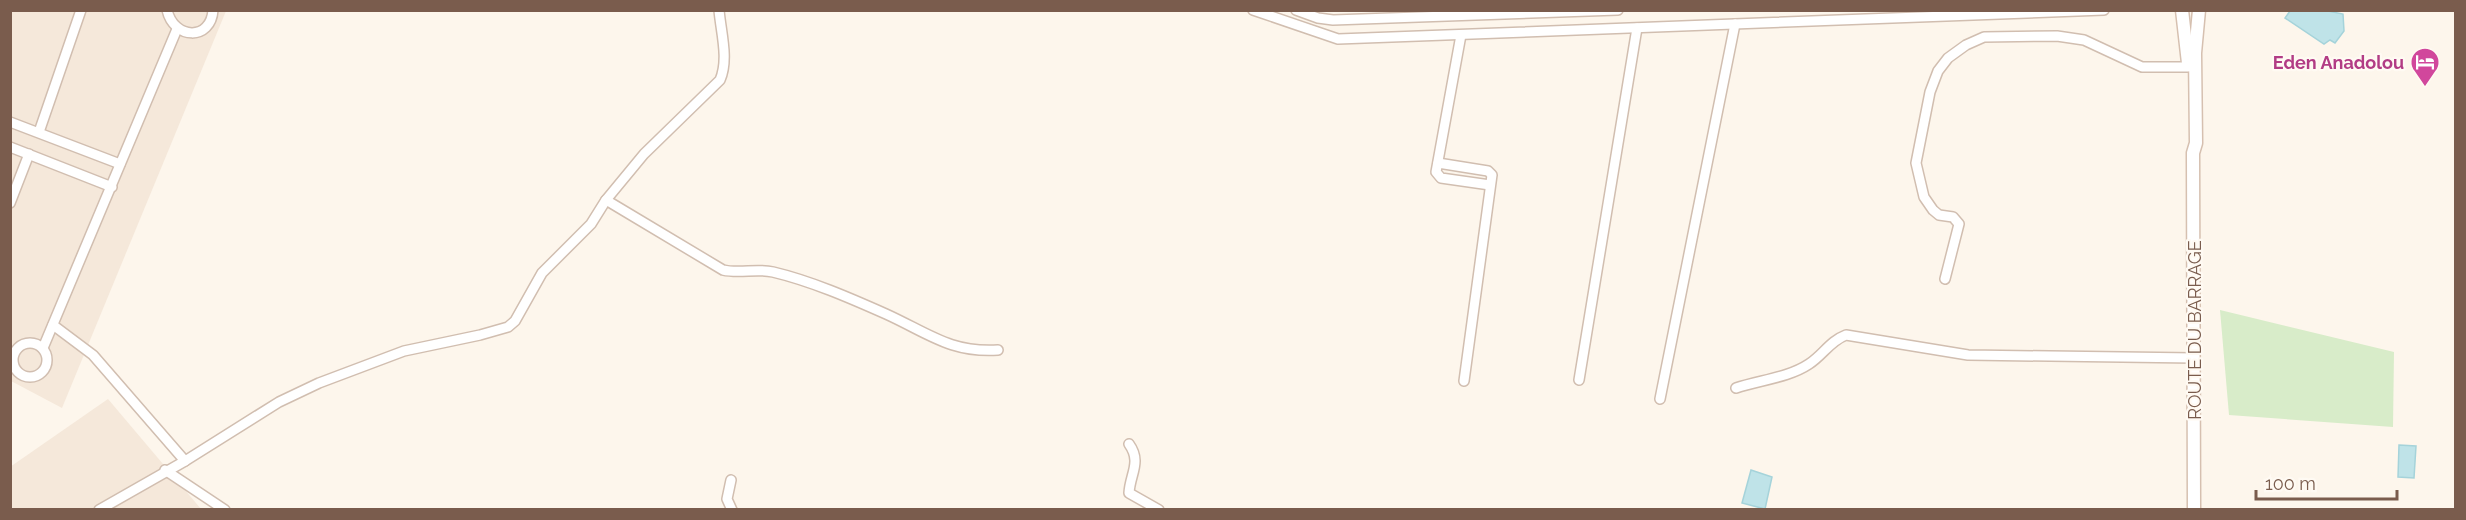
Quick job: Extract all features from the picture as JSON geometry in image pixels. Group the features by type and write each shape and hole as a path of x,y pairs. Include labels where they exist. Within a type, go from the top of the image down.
{"main road":[{"name":"ROUTE DU BARRAGE","path":"2193,151 2188,136 2187,38 2183,10 2197,10 2196,143 2193,151 2194,510"}],"street":[{"path":"39,132 81,10"},
{"path":"167,10 169,20 177,29 188,33 199,32 208,25 213,10"},
{"path":"99,510 165,470 185,461 279,402 319,383 404,351 465,339 508,327 522,313 533,285 542,273 591,224 606,200 667,130 720,80 724,71 724,56 719,10"},
{"path":"1253,10 1338,39 2104,10"},
{"path":"1296,10 1318,18 1333,20 1618,10"},
{"path":"1660,399 1735,24"},
{"path":"1579,380 1637,28"},
{"path":"43,348 28,343 21,346 12,358 20,374 28,378 36,377 47,364 43,348 177,29"},
{"path":"1461,35 1436,172 1441,177 1490,185"},
{"path":"1945,279 1959,224 1953,217 1939,215 1933,210 1924,197 1916,163 1930,92 1938,71 1948,58 1984,38 2057,36 2084,40 2142,67 2187,67"},
{"path":"10,122 120,164"},
{"path":"10,147 112,187"},
{"path":"10,202 29,154"},
{"path":"1438,163 1488,171 1492,175 1464,381"},
{"path":"606,200 723,270 738,273 772,272 845,297 945,344 974,351 998,350"},
{"path":"53,325 93,355 185,461"},
{"path":"1736,388 1809,365 1831,343 1846,335 1968,355 2194,358"},
{"path":"1129,444 1135,452 1136,462 1129,492 1159,510"},
{"path":"165,470 225,510"},
{"path":"731,480 727,499 732,510"}],"shaded area":[{"path":"10,11 226,11 62,408 11,381"},
{"path":"108,399 201,509 11,509 10,467"}],"green space":[{"path":"2220,310 2394,352 2393,427 2229,415"}],"water":[{"path":"2290,11 2328,11 2343,14 2344,31 2335,43 2330,40 2324,44 2285,18"},
{"path":"2399,445 2416,446 2414,478 2398,477"},
{"path":"1751,470 1772,477 1765,509 1742,503"}],"place":[{"name":"Eden Anadolou","path":"2425,88"}]}
